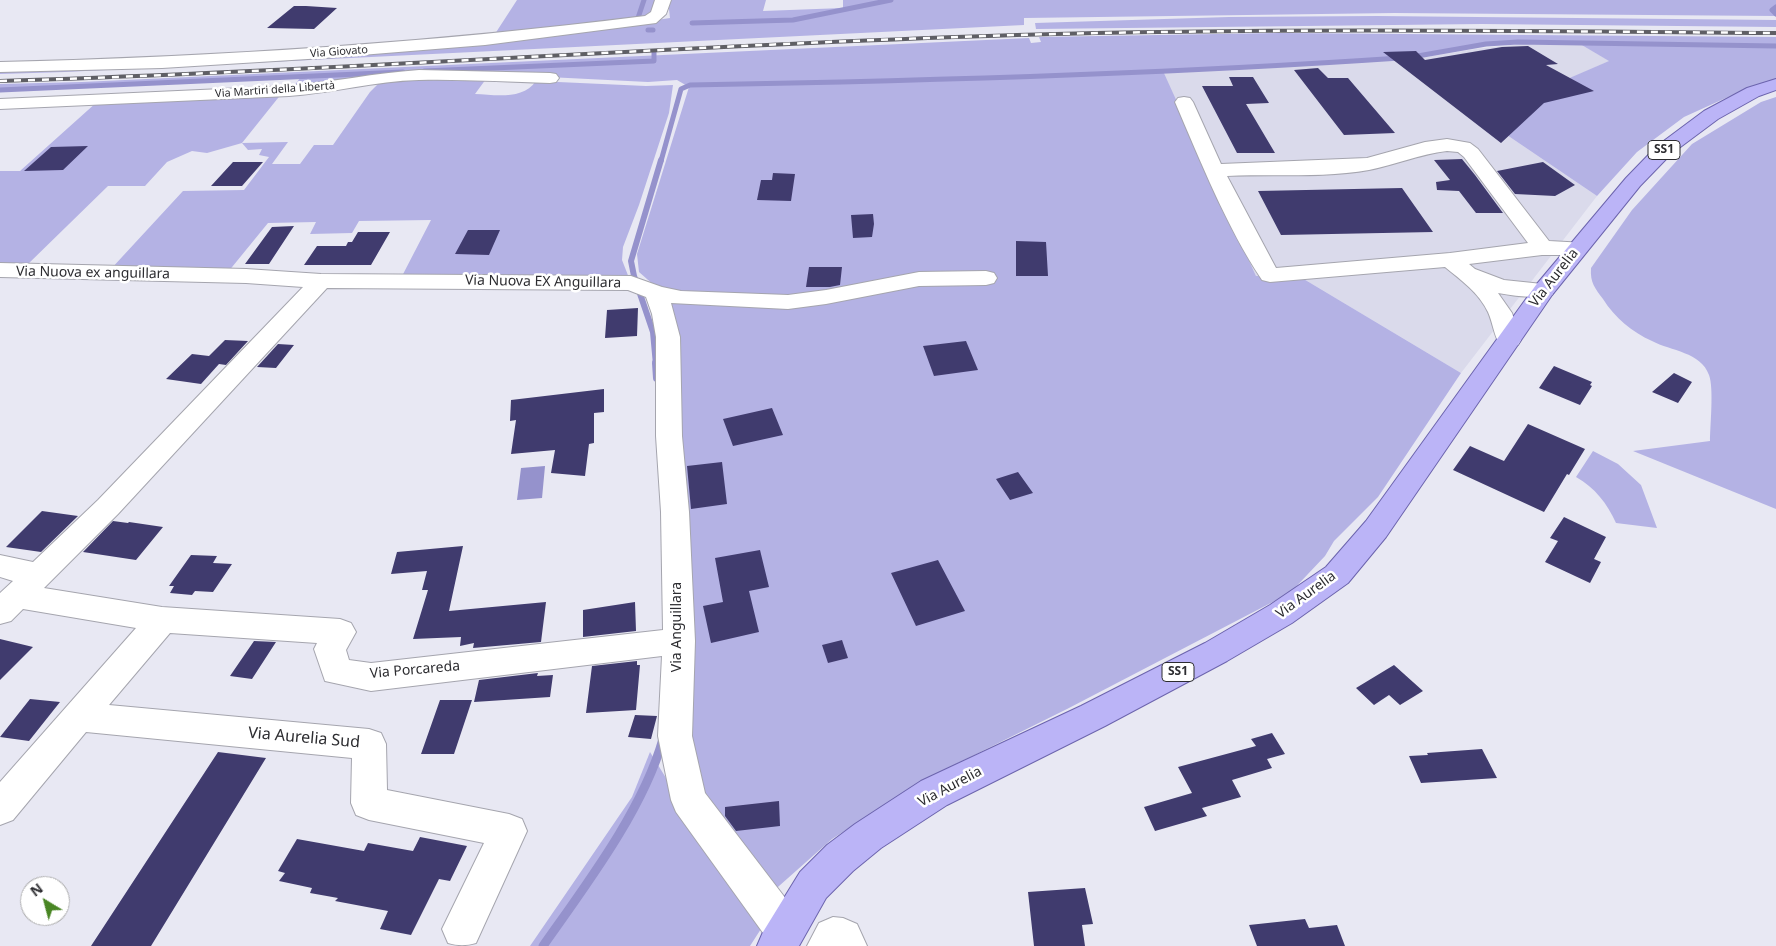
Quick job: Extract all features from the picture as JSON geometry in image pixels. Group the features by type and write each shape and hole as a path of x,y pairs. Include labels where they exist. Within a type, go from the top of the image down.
{"main road":[{"name":"Via Aurelia","path":"781,938 813,885 840,858 876,830 934,793 1093,716 1216,652 1281,614 1336,575 1376,529 1544,290 1633,182 1664,150 1711,115 1753,92 1776,84"}],"street":[{"name":"Via Giovato","path":"0,67 212,60 448,44 654,20 660,14 663,0"},
{"name":"Via Martiri della Libertà","path":"0,104 289,91 323,88 381,78 419,75 550,78"},
{"path":"1184,102 1214,170 1261,262 1270,275 1477,258 1542,248 1577,248"},
{"path":"1214,170 1331,167 1368,164 1425,148 1447,145 1463,147 1471,153 1528,226 1542,248"},
{"path":"1477,258 1506,267 1544,290"},
{"path":"1450,260 1484,282 1498,287 1517,290 1544,290"},
{"path":"1450,260 1492,297 1504,318 1509,340"},
{"name":"Via Nuova ex anguillara","path":"0,270 118,275 186,275"},
{"name":"Via Nuova EX Anguillara","path":"186,275 321,281 631,283 667,302 788,302 826,297 919,278 986,278"},
{"path":"19,595 108,507 321,281"},
{"name":"Via Anguillara","path":"667,302 668,436 675,512 666,642 675,736 689,800 781,938"},
{"name":"Via Porcareda","path":"0,566 19,595 162,620 340,632 330,649 337,671 371,677 666,642"},
{"path":"0,808 162,620"},
{"name":"Via Aurelia Sud","path":"79,717 369,744 369,803 509,831 462,929"},
{"path":"827,946 834,937 843,938 847,946"}],"shaded area":[{"path":"517,0 655,0 654,15 493,37"},
{"path":"668,0 766,0 763,11 843,8 843,0 1776,0 1776,16 1395,13 1024,18 1024,25 0,74 0,69 598,29 670,18"},
{"path":"1377,16 1776,20 1776,27 1482,24 1036,29 1035,23 1229,17"},
{"path":"1279,33 1776,37 1776,79 1750,87 1684,117 1637,152 1597,196 1504,133 1516,101 1609,61 1580,44 1487,43 1420,56 1275,66 1163,71 1256,276 1297,275 1461,373 1378,497 1334,541 1325,556 1290,593 1067,709 922,781 832,839 770,894 700,806 685,758 656,287 639,272 637,254 689,87 677,80 648,82 488,74 292,89 300,78 0,90 0,84 82,82 1029,38 1031,43 1041,42 1039,37"},
{"path":"1523,44 1580,44 1610,61 1516,101 1504,133 1597,196 1461,373 1297,275 1256,276 1162,73 1414,59 1475,49"},
{"path":"486,79 475,94 500,95 517,94 531,87 536,81 646,86 673,85 669,113 623,247 622,260 631,283 400,280 431,220 359,221 352,233 310,234 316,222 268,223 228,272 110,270 183,191 244,190 269,157 259,155 262,149 248,150 242,143 288,142 272,164 300,164 314,145 333,145 370,92 382,80"},
{"path":"282,93 242,143 207,153 192,151 167,162 145,186 108,186 26,266 0,265 0,171 20,171 97,102"},
{"path":"1776,97 1776,509 1633,451 1710,441 1712,398 1709,375 1699,361 1685,353 1652,341 1624,324 1592,282 1591,268 1632,210 1692,144 1761,102"},
{"path":"1593,451 1618,464 1641,485 1657,528 1616,523 1600,497 1576,477"},
{"path":"545,466 542,498 517,500 521,468"},
{"path":"650,752 690,817 768,918 750,946 530,946 632,797"}],"building":[{"path":"294,6 337,8 314,29 267,28"},
{"path":"1528,46 1558,64 1546,65 1594,91 1544,103 1501,143 1383,52 1416,51 1425,60 1502,47"},
{"path":"1318,68 1328,78 1348,78 1395,133 1344,135 1294,70"},
{"path":"1229,77 1253,77 1269,103 1246,104 1275,153 1237,153 1202,86 1233,86"},
{"path":"88,146 63,170 24,171 51,147"},
{"path":"1462,159 1503,213 1476,213 1459,191 1437,190 1436,182 1450,180 1434,160"},
{"path":"233,162 263,162 242,186 211,186"},
{"path":"1543,162 1575,185 1555,196 1515,194 1497,171"},
{"path":"773,173 795,174 791,201 757,200 761,180 772,180"},
{"path":"1402,188 1433,232 1281,235 1258,191"},
{"path":"873,214 872,237 853,238 851,215"},
{"path":"294,226 269,264 245,264 272,227"},
{"path":"468,230 500,230 489,255 455,254"},
{"path":"358,232 390,232 371,265 304,265 317,246 346,246 348,242 352,242"},
{"path":"1016,241 1046,242 1048,276 1016,276"},
{"path":"809,267 842,267 840,285 806,287"},
{"path":"638,308 637,336 605,338 607,310"},
{"path":"225,340 248,341 226,365 219,364 201,384 166,379 192,354 209,356"},
{"path":"966,341 978,370 934,376 923,346"},
{"path":"278,344 294,345 276,368 257,367"},
{"path":"1554,366 1592,382 1590,385 1592,386 1580,405 1539,388"},
{"path":"1674,373 1692,382 1678,403 1652,392"},
{"path":"604,389 604,412 594,413 594,443 589,444 585,476 551,473 555,450 511,454 516,420 510,421 511,400"},
{"path":"772,408 783,435 733,446 723,419"},
{"path":"1528,424 1585,449 1544,512 1453,470 1470,446 1504,461"},
{"path":"722,462 727,504 691,509 687,466"},
{"path":"1018,472 1033,493 1010,500 996,479"},
{"path":"42,511 78,516 41,552 6,547"},
{"path":"1564,517 1606,537 1594,559 1601,562 1590,583 1545,562 1558,541 1550,538"},
{"path":"113,521 163,527 136,560 83,552"},
{"path":"463,546 449,611 546,602 541,642 473,648 474,643 460,646 461,637 413,639 428,590 422,590 427,571 391,574 397,552"},
{"path":"760,550 769,587 749,591 759,632 711,643 703,606 723,602 715,558"},
{"path":"191,555 217,556 213,563 232,564 213,592 195,591 192,595 170,593 174,586 169,586"},
{"path":"938,560 965,611 916,626 891,573"},
{"path":"635,602 636,631 583,637 583,610"},
{"path":"0,639 33,647 0,680"},
{"path":"842,640 848,658 828,663 822,645"},
{"path":"254,641 276,642 252,679 230,676"},
{"path":"637,661 637,665 640,665 636,710 586,713 592,666"},
{"path":"1394,665 1423,691 1400,705 1389,695 1374,705 1356,688"},
{"path":"538,673 537,676 553,675 550,697 474,702 479,680"},
{"path":"30,699 60,702 29,741 0,737"},
{"path":"440,700 472,700 454,754 421,754"},
{"path":"635,715 657,716 651,739 628,737"},
{"path":"1272,733 1285,754 1267,759 1272,768 1232,780 1241,797 1202,808 1207,816 1155,831 1144,807 1192,793 1178,767 1256,746 1251,739"},
{"path":"1482,749 1497,778 1421,783 1409,756 1428,755 1427,753"},
{"path":"218,752 266,758 151,946 91,946"},
{"path":"779,801 780,826 736,831 725,816 725,807"},
{"path":"420,837 467,846 450,881 439,879 411,935 380,929 388,911 335,901 338,898 310,893 312,888 279,881 285,873 278,871 297,839 364,851 368,843 413,851"},
{"path":"1085,888 1093,924 1082,925 1085,946 1034,946 1028,892"},
{"path":"1305,919 1309,928 1337,925 1345,946 1257,946 1249,925"}],"waterway":[{"path":"638,18 644,0"},
{"path":"692,23 793,20 891,0"},
{"path":"1776,7 1772,10 1776,14"},
{"path":"648,30 653,30"},
{"path":"1412,57 1486,44 1518,42 1776,46"},
{"path":"424,71 654,61 654,53"},
{"path":"661,161 681,89 690,85 1045,76 1400,58"},
{"path":"0,90 403,72"},
{"path":"656,365 653,332 634,276 631,261 661,160"},
{"path":"656,363 657,378"},
{"path":"543,946 595,872 628,820 654,766 663,739"}],"railway":[{"path":"0,81 127,77 890,39 1017,35 1302,31 1776,33"}]}
